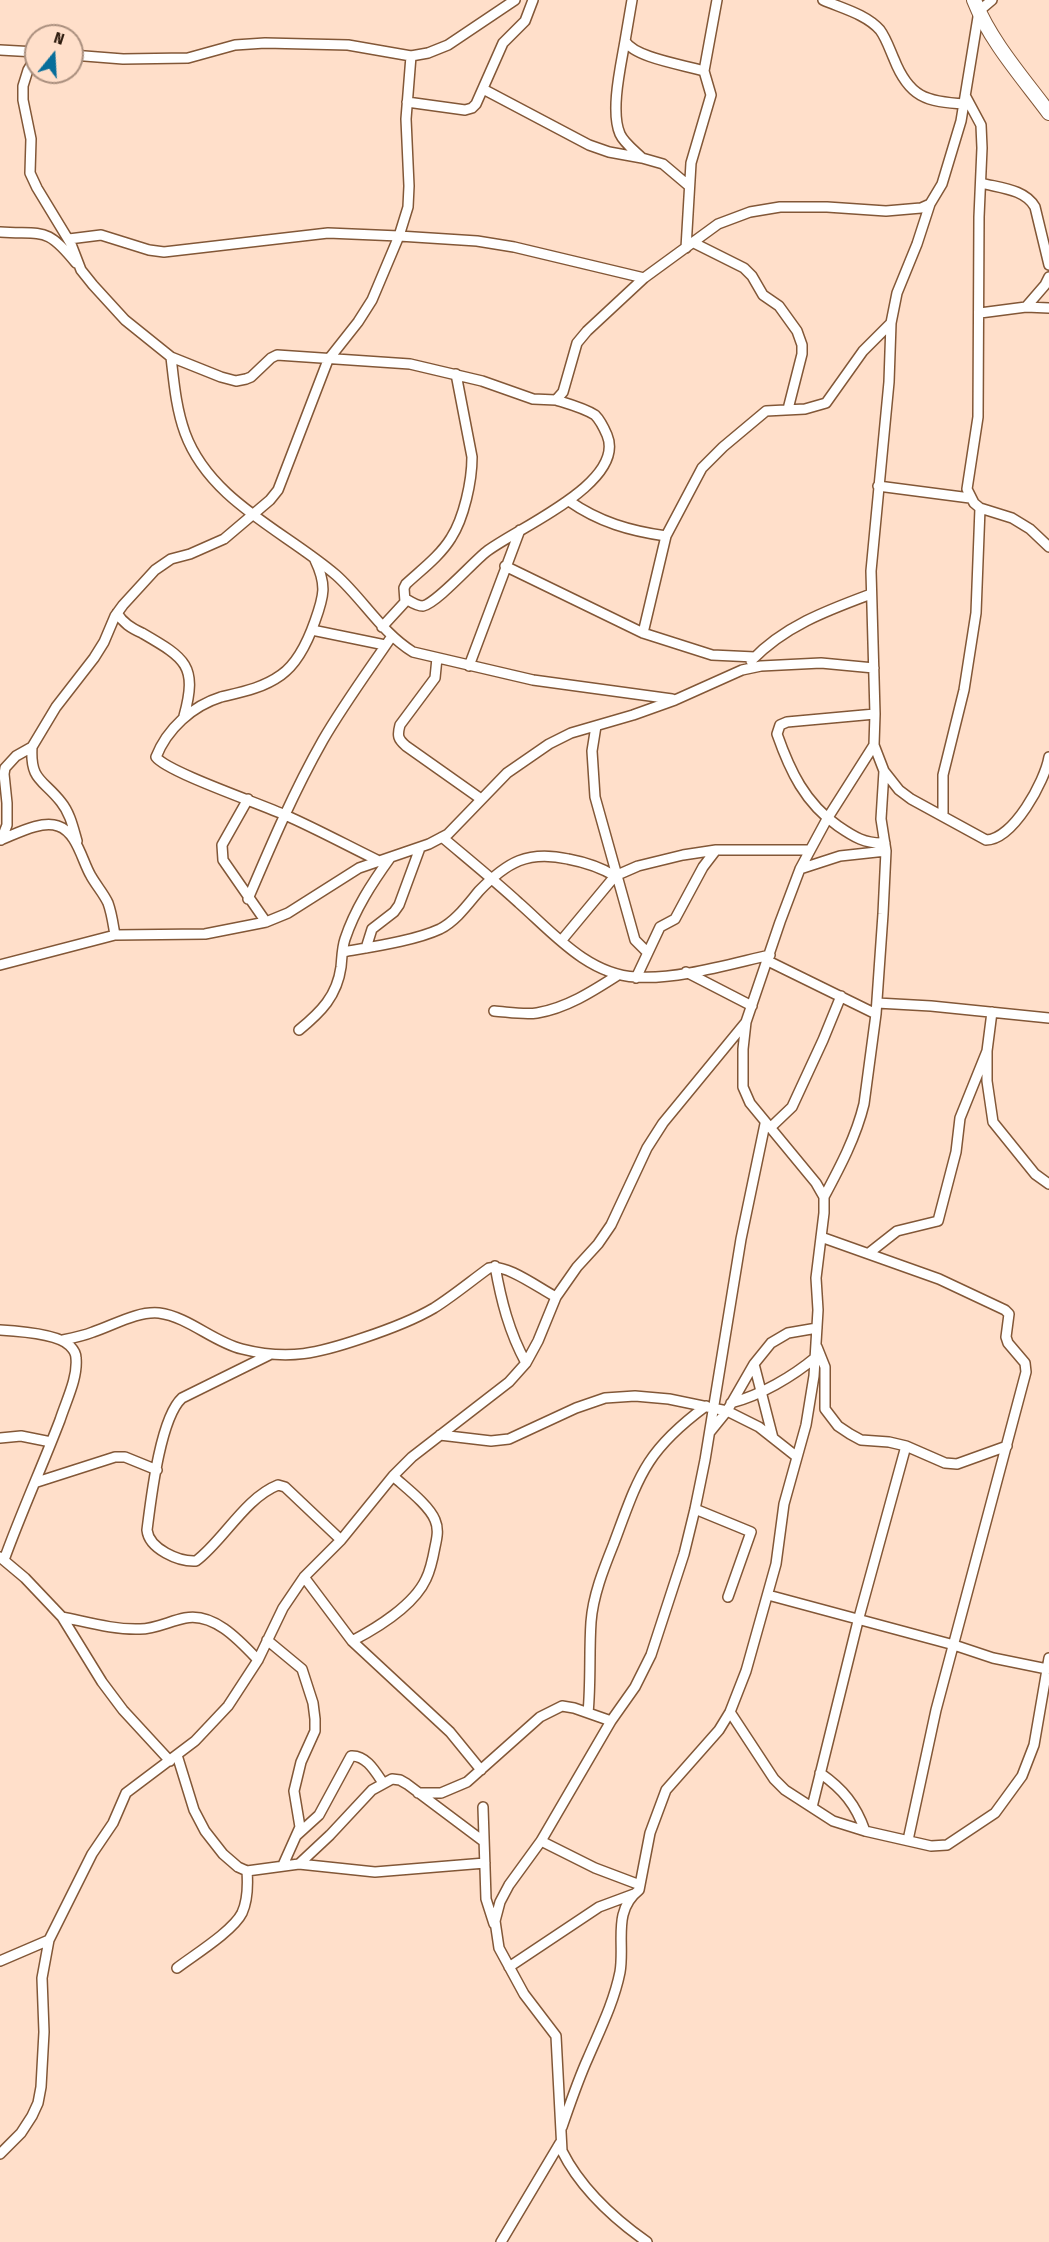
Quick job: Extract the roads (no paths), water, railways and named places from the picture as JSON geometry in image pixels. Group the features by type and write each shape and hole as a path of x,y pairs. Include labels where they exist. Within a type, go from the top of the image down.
{"street":[{"path":"84,56 123,59 188,58 235,45 290,43 348,45 411,56 428,53 448,45 514,0"},
{"path":"407,102 465,110 477,104 503,43 525,21 534,0"},
{"path":"632,0 618,92 618,125 624,139 642,158"},
{"path":"690,245 691,163 711,95 704,71 717,0"},
{"path":"823,0 867,20 880,31 898,71 910,89 923,98 939,103 966,100"},
{"path":"977,6 992,0"},
{"path":"977,6 966,100 942,184 930,204 897,293 891,323 889,382 872,554 874,745 884,771 899,790 981,838 991,840 998,838 1025,808 1048,771 1049,757"},
{"path":"977,6 1004,51 1049,113"},
{"path":"625,41 628,46 639,52 704,71"},
{"path":"0,50 24,51"},
{"path":"115,935 107,900 86,867 68,812 36,774 31,764 32,747 67,692 94,658 117,613 155,570 171,559 190,554 224,539 270,500 278,490 328,360 372,300 399,236 408,207 406,146 411,56"},
{"path":"24,83 23,100 31,139 30,173 69,239 81,270"},
{"path":"483,89 589,145 609,152 663,164 689,186"},
{"path":"966,100 981,125 978,417 967,481 970,498"},
{"path":"981,183 1012,191 1032,200 1049,265"},
{"path":"556,400 563,392 577,343 644,278 718,224 734,217 780,207 886,211 906,210 930,204"},
{"path":"0,232 39,233 53,237 125,320 171,357 236,381 251,377 277,355 410,364 456,374 533,399 556,400 594,415 609,441 610,449 602,468 569,501 485,552 427,604 420,606 406,599"},
{"path":"69,239 101,235 149,250 164,252 327,233 477,241 514,247 644,278"},
{"path":"690,245 744,268 752,276 763,295 779,306 797,331 802,345 802,354 788,409"},
{"path":"1026,307 1049,277"},
{"path":"980,313 1026,307 1049,308"},
{"path":"643,633 666,536 702,468 766,411 816,408 826,403 835,394 863,351 891,323"},
{"path":"171,357 175,398 186,436 210,475 251,514 343,581 382,627 413,652 533,680 675,700"},
{"path":"406,599 404,588 406,584 443,549 452,537 472,471 471,447 456,374"},
{"path":"878,486 970,498 981,508 1012,518 1030,529 1049,547"},
{"path":"569,501 599,520 640,533 666,536"},
{"path":"943,816 943,775 964,690 976,614 981,508"},
{"path":"469,666 519,530"},
{"path":"314,558 323,581 322,595 312,630 294,663 281,675 262,686 202,705 184,716 156,755 156,759 181,772 286,815 379,861"},
{"path":"505,566 643,633 712,656 755,657"},
{"path":"742,670 777,639 811,617 871,594"},
{"path":"382,627 406,599"},
{"path":"117,613 125,624 173,651 181,660 191,683 184,716"},
{"path":"312,630 385,645"},
{"path":"249,899 269,848 323,740 392,636"},
{"path":"437,658 435,678 400,725 398,734 400,741 481,799"},
{"path":"0,965 115,935 205,934 266,922 288,913 359,868 420,848 442,837 460,822 507,773 549,744 675,700 742,670 820,663 874,668"},
{"path":"875,714 787,722 780,725 777,734 796,782 810,802 827,819 859,840 885,847"},
{"path":"596,726 592,751 595,797 635,940 647,952"},
{"path":"824,1197 816,1183 750,1103 743,1087 743,1049 746,1022 800,869 827,819 874,745"},
{"path":"1,840 8,818 5,768 15,756 32,747"},
{"path":"509,1966 599,1907 639,1890 650,1833 666,1790 719,1730 730,1712 746,1671 776,1564 784,1504 806,1425 816,1357 816,1278 824,1197 845,1156 860,1118 876,1014 885,847 881,819 884,771"},
{"path":"248,799 222,845 221,853 223,860 266,922"},
{"path":"1,840 48,825 59,826 67,832 78,847"},
{"path":"442,837 561,941 591,963 618,975 636,978 661,977 769,958 876,1014"},
{"path":"800,869 840,856 885,847"},
{"path":"366,948 372,929 394,912 399,905 420,848"},
{"path":"561,941 616,875 656,861 716,850 763,848 810,850"},
{"path":"636,978 660,927 675,919 703,867 716,850"},
{"path":"343,952 440,929 453,921 492,879 522,859 544,855 579,861 616,875"},
{"path":"298,1030 319,1014 331,999 341,969 345,940 362,901 390,858"},
{"path":"686,972 752,1006"},
{"path":"494,1011 535,1013 556,1008 575,1001 618,975"},
{"path":"647,2242 613,2217 569,2167 560,2143 556,2036 524,1994 499,1948 495,1921 500,1902 509,1886 540,1841 611,1721 635,1687 651,1655 684,1554 695,1509 709,1434 709,1407 741,1239 768,1126 792,1107 841,996"},
{"path":"877,1003 1049,1018"},
{"path":"992,1012 987,1051 987,1081 993,1122 1035,1174 1049,1184"},
{"path":"0,2154 21,2133 33,2116 38,2103 44,2032 42,1978 49,1940 92,1854 113,1823 126,1793 213,1724 228,1706 258,1660 284,1608 304,1577 341,1540 393,1476 412,1457 509,1382 526,1363 538,1341 556,1297 577,1267 598,1244 610,1225 647,1148 663,1123 746,1022"},
{"path":"868,1253 897,1231 938,1221 956,1152 960,1118 987,1051"},
{"path":"821,1238 939,1279 1009,1314 1006,1337 1008,1343 1025,1363 1026,1372 922,1770 908,1840"},
{"path":"0,1330 63,1340 92,1333 133,1317 159,1313 239,1348 269,1355 291,1355 336,1348 389,1329 434,1307 495,1266 505,1268 556,1297"},
{"path":"495,1266 508,1322 526,1363"},
{"path":"709,1434 729,1407 763,1350 779,1337 817,1328"},
{"path":"63,1340 76,1356 75,1374 37,1482 2,1559 62,1617 116,1701 173,1758 194,1810 205,1831 223,1854 238,1867 247,1871 298,1864 375,1872 485,1863"},
{"path":"816,1345 825,1367 825,1408 828,1415 850,1434 861,1440 906,1446 945,1463 957,1464 1006,1446"},
{"path":"269,1355 182,1398 175,1404 167,1425 157,1470 147,1530 148,1538 156,1546 177,1557 196,1561 242,1512 269,1489 278,1485 285,1487 341,1540"},
{"path":"440,1435 491,1442 508,1439 576,1408 605,1398 647,1397 709,1407 729,1407 792,1374 816,1357"},
{"path":"754,1364 773,1438"},
{"path":"588,1713 591,1679 591,1621 595,1599 632,1493 642,1472 664,1441 709,1407"},
{"path":"729,1407 798,1457"},
{"path":"0,1438 21,1436 51,1442"},
{"path":"812,1807 858,1621 906,1446"},
{"path":"37,1482 115,1457 125,1457 157,1470"},
{"path":"352,1641 402,1608 426,1581 431,1568 438,1528 434,1518 393,1476"},
{"path":"695,1509 751,1532 728,1597"},
{"path":"304,1577 352,1641 450,1732 481,1770"},
{"path":"768,1595 954,1645 993,1658 1047,1669"},
{"path":"62,1617 109,1626 142,1629 186,1617 199,1618 230,1633 258,1660"},
{"path":"267,1640 302,1669 313,1703 315,1731 301,1762 294,1791 300,1820 297,1836 283,1865"},
{"path":"730,1712 774,1779 785,1790 833,1821 931,1846 947,1845 995,1813 1022,1776 1029,1761 1049,1659"},
{"path":"418,1792 441,1793 452,1790 481,1770 552,1709 562,1706 611,1721"},
{"path":"297,1836 319,1815 351,1756 361,1758 372,1767 383,1783"},
{"path":"820,1773 835,1784 853,1803 865,1831"},
{"path":"298,1864 350,1815 362,1800 383,1783 392,1779 400,1780 418,1792 483,1841"},
{"path":"483,1807 486,1899 496,1929"},
{"path":"540,1841 595,1868 640,1885"},
{"path":"177,1968 235,1923 242,1914 246,1900 247,1871"},
{"path":"561,2127 614,1998 622,1960 622,1913 634,1894"},
{"path":"0,1961 49,1940"},
{"path":"501,2242 560,2143"}]}
